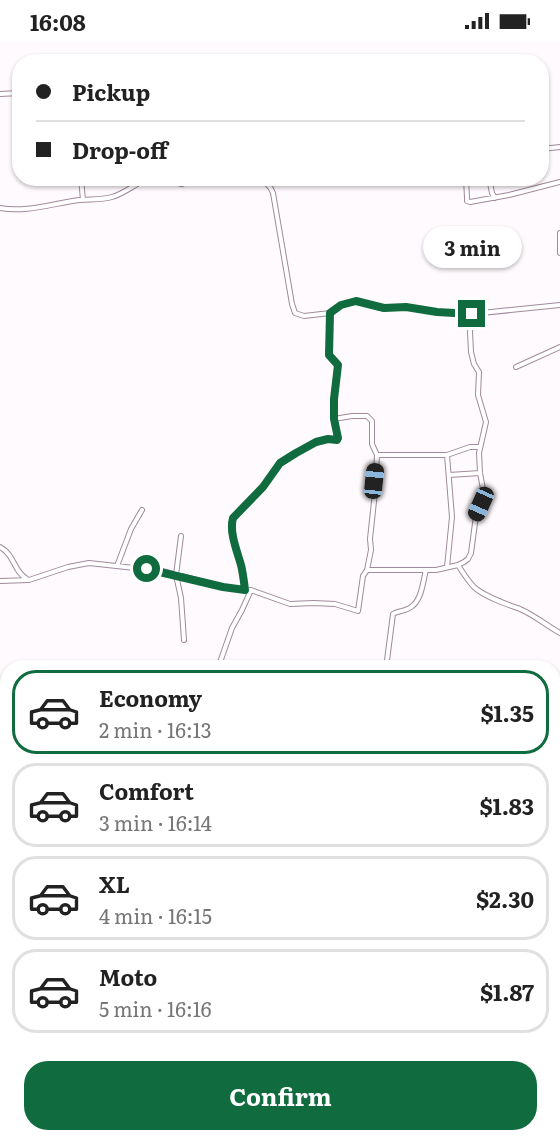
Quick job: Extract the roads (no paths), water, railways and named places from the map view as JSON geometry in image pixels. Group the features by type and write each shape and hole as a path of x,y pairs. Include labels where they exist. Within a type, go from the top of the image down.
{"street":[{"path":"82,186 83,200"},
{"path":"0,208 30,208 110,198 134,186"},
{"path":"269,186 273,193 293,310 299,315 330,313 341,305 356,301 384,308 406,307 472,314 560,305"},
{"path":"466,186 467,201 495,198 544,186"},
{"path":"491,186 495,198"},
{"path":"560,233 560,251"},
{"path":"245,590 231,525 233,518 263,487 280,463 316,442 338,438 334,419 334,399 338,365 329,355 330,313"},
{"path":"367,570 436,570 458,565 468,559 471,553 476,516 484,494 479,453 486,422 478,395 479,372 471,352 472,314"},
{"path":"516,367 560,347"},
{"path":"0,581 29,580 88,563 147,569 223,587 251,590 290,604 335,604 358,611 363,576 367,570 371,550 376,455 372,444 370,418 352,416 334,419"},
{"path":"376,455 447,455 470,447 480,447"},
{"path":"447,455 452,517 447,567"},
{"path":"449,474 480,473"},
{"path":"117,566 131,529 142,510"},
{"path":"181,536 176,575 181,598 184,640"},
{"path":"0,547 10,554 20,575 29,580"},
{"path":"458,565 474,587 483,594 538,618 560,633"},
{"path":"387,660 393,614 408,609 417,602 426,570"},
{"path":"221,660 232,628 251,590"}]}
